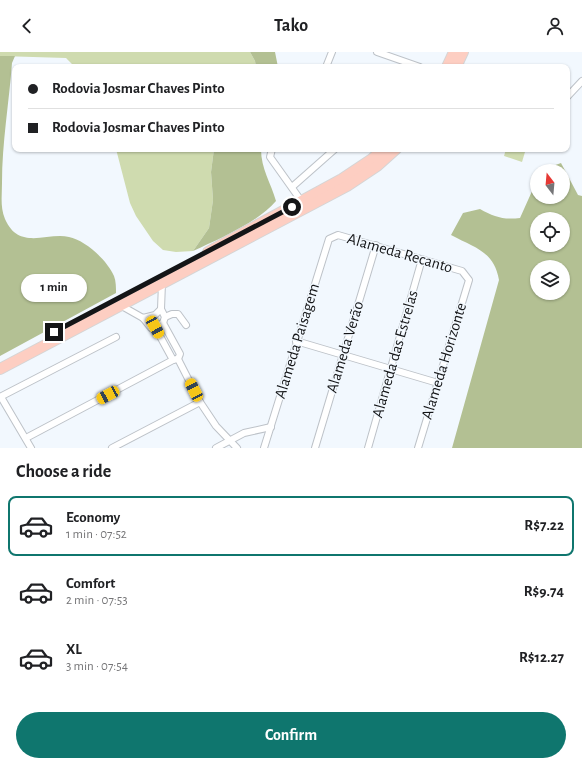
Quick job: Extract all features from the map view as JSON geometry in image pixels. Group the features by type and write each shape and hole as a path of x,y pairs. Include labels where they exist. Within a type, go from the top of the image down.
{"main road":[{"path":"448,64 454,52"},
{"path":"457,64 463,52"},
{"path":"0,362 120,305 273,222 302,202 342,179 372,159 380,152"},
{"path":"0,369 56,335 273,222 347,186 377,166 393,152"}],"street":[{"path":"327,64 332,52"},
{"path":"377,52 386,53 403,64"},
{"path":"570,94 582,82"},
{"path":"271,152 270,156 302,202"},
{"path":"292,187 332,152"},
{"name":"Alameda Recanto","path":"332,236 338,235 376,245 462,271 466,275"},
{"name":"Alameda Paisagem","path":"264,448 328,239 332,236"},
{"name":"Alameda Verão","path":"315,448 376,245"},
{"name":"Alameda das Estrelas","path":"368,448 422,259"},
{"name":"Alameda Horizonte","path":"418,448 469,280 466,275"},
{"path":"26,438 168,361 176,359 180,354 164,320 161,309 162,283"},
{"path":"120,305 143,318 151,328 155,327 172,314 178,314 186,325"},
{"path":"143,318 155,315 161,309"},
{"path":"155,327 216,426 237,448"},
{"path":"31,448 1,397 116,337"},
{"path":"296,340 438,383"},
{"path":"112,448 200,402"},
{"path":"216,448 244,433 271,427"}],"green space":[{"path":"0,52 250,52 256,64 72,64 66,58 0,56"},
{"path":"250,52 275,52 277,64 256,64"},
{"path":"0,56 15,56 12,63 2,168 2,210 5,219 11,229 18,235 34,238 61,236 69,237 88,246 101,257 111,270 116,284 116,293 0,356"},
{"path":"117,152 214,152 211,172 213,200 209,228 193,251 176,252 163,250 153,241 136,216 130,203"},
{"path":"214,152 261,152 264,169 276,201 268,209 248,223 226,236 193,251 209,228 213,200 211,172"},
{"path":"505,152 525,152 522,162 504,156"},
{"path":"570,180 578,195 582,196 582,448 452,448 499,280 493,263 488,256 475,247 451,235 463,213 480,209 499,217 509,219 520,218 530,196 530,204 570,204"}],"route":[{"path":"54,332 129,292 194,260 292,207"}]}
